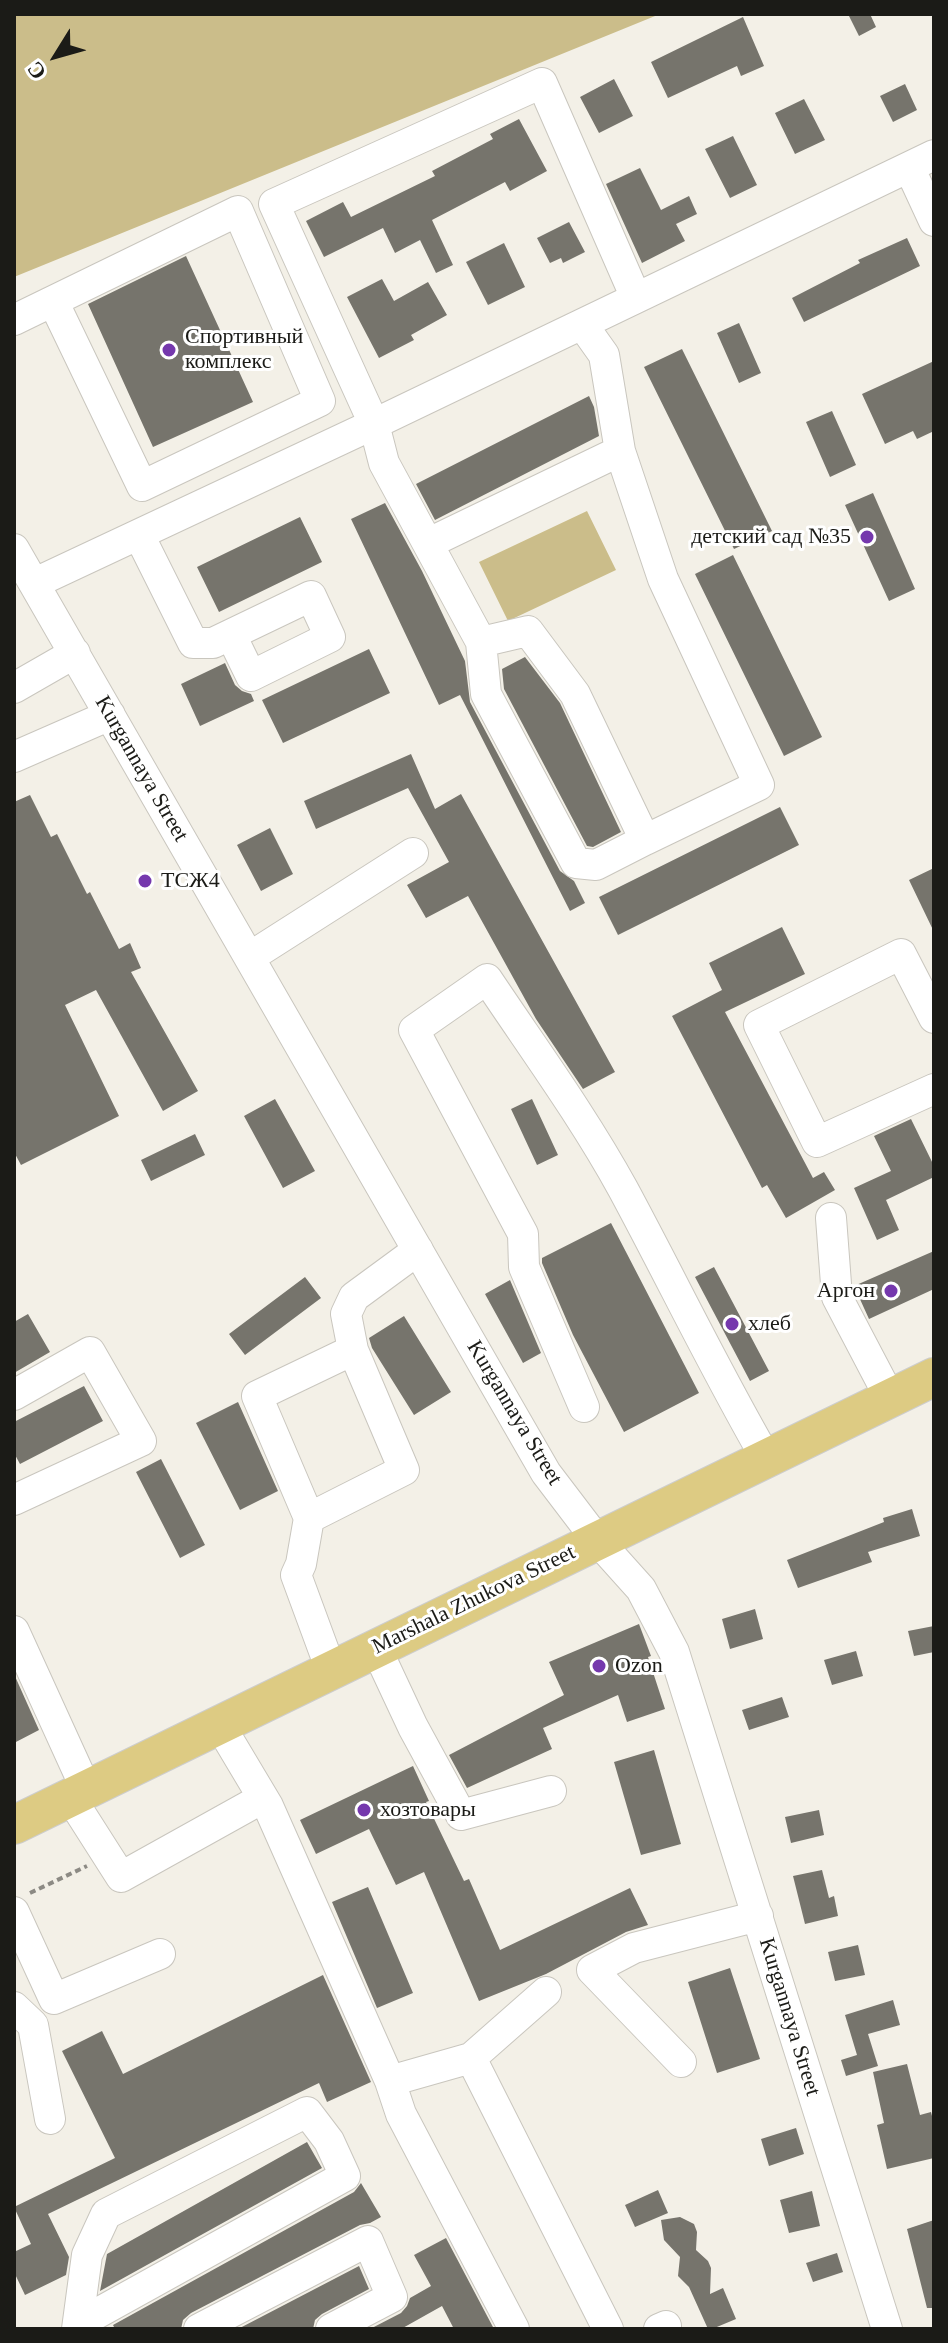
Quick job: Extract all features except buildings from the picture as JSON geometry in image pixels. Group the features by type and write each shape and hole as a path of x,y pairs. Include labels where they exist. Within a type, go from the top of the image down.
{"main road":[{"name":"Marshala Zhukova Street","path":"14,1825 934,1377"}],"street":[{"path":"582,324 604,355 620,451 663,579 759,785 596,865 576,863 486,694 481,642 384,463 374,424 274,204 542,83 636,298"},
{"path":"35,583 922,161 934,221"},
{"path":"14,320 53,301 238,211 320,401 142,486 53,301"},
{"path":"429,543 620,451"},
{"path":"139,535 193,643 213,643 231,635"},
{"name":"Kurgannaya Street","path":"14,549 546,1473 597,1540 641,1589 674,1652 887,2329"},
{"path":"481,642 528,631 575,694 645,840"},
{"path":"14,688 75,653"},
{"path":"14,757 110,715"},
{"path":"250,957 413,853"},
{"path":"934,1018 901,954 759,1025 817,1142 934,1089"},
{"path":"584,1407 524,1267 523,1234 414,1030 487,979 570,1103 621,1187 766,1458"},
{"path":"831,1218 837,1297 890,1398"},
{"path":"309,1518 404,1470 353,1350 346,1314 354,1297 418,1250"},
{"path":"331,1670 296,1575 301,1564 309,1518 257,1396 353,1350"},
{"path":"14,1395 90,1352 141,1441 14,1500"},
{"path":"14,1631 78,1793 121,1877 263,1798"},
{"path":"376,1648 413,1727 461,1815 551,1791"},
{"path":"219,1724 263,1798 390,2081 401,2114 514,2329"},
{"path":"14,1912 54,1999 160,1954"},
{"path":"681,2062 592,1970 634,1948 758,1916"},
{"path":"390,2081 471,2058 546,1992"},
{"path":"14,2007 33,2025 50,2119"},
{"path":"471,2058 608,2329"},
{"path":"307,2112 329,2141 345,2176 77,2326 87,2255 106,2214 307,2112"},
{"path":"199,2329 368,2241 392,2297 331,2329"}],"shaded area":[{"path":"14,14 660,14 14,277"},
{"path":"587,511 616,570 508,621 479,562"}],"place":[{"name":"Спортивный комплекс","path":"169,350"},
{"name":"детский сад №35","path":"867,537"},
{"name":"ТСЖ4","path":"145,881"},
{"name":"Аргон","path":"891,1291"},
{"name":"хлеб","path":"732,1324"},
{"name":"Ozon","path":"599,1666"},
{"name":"хозтовары","path":"364,1810"}]}
